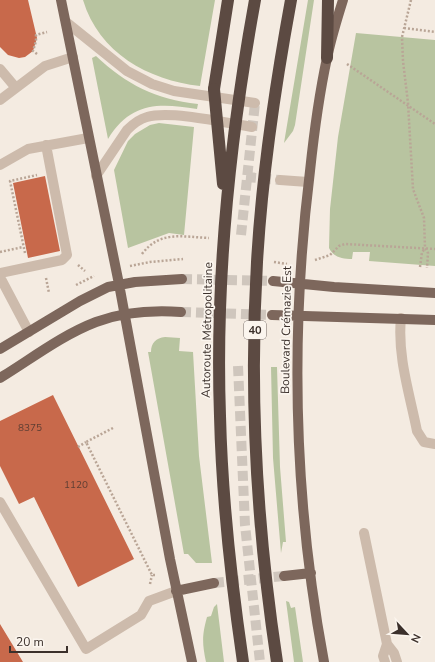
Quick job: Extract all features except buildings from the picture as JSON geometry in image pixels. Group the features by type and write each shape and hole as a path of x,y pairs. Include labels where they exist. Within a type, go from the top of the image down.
{"highway":[{"path":"226,212 214,89 228,0"},
{"name":"Autoroute Métropolitaine","path":"243,662 228,548 220,416 219,340 226,212 234,132 255,0"},
{"name":"40","path":"277,662 267,588 258,494 254,385 255,314 259,235 268,143 290,0"},
{"path":"327,58 328,0"}],"main road":[{"path":"62,0 88,138 119,284 176,591 192,662"},
{"name":"Boulevard Crémazie Est","path":"324,662 311,573 300,454 298,403 299,283 308,182 327,58 343,0"},
{"path":"0,349 80,301 108,287 119,284 182,279"},
{"path":"273,281 334,287 435,293"},
{"path":"0,378 96,322 124,314 150,311 181,312"},
{"path":"272,315 435,320"},
{"path":"284,576 311,573"},
{"path":"176,591 214,583"}],"lane":[{"path":"66,22 127,71 152,84 174,92 255,103"},
{"path":"0,100 45,66 73,57"},
{"path":"0,69 16,88"},
{"path":"96,176 127,130 133,124 148,117 175,116 252,127"},
{"path":"0,165 28,149 88,138"},
{"path":"0,273 62,260 67,255 46,145"},
{"path":"280,180 308,182"},
{"path":"0,277 29,332"},
{"path":"401,318 399,333 401,352 417,431 424,442 435,444"},
{"path":"0,502 86,649 141,615 149,601 176,591"},
{"path":"364,533 387,644 394,653 397,662"},
{"path":"385,662 383,656 387,644"}],"path":[{"path":"411,0 402,37 403,56 408,105 413,189 424,218 425,248 428,253 426,268"},
{"path":"404,28 435,32"},
{"path":"34,51 36,34 47,32"},
{"path":"347,64 435,124"},
{"path":"26,258 20,222 10,181 43,174"},
{"path":"142,254 149,244 171,235 214,238"},
{"path":"330,255 339,246 346,244 435,249"},
{"path":"0,252 24,246"},
{"path":"420,267 422,252 425,248"},
{"path":"150,262 183,259"},
{"path":"45,275 49,294"},
{"path":"78,447 113,428"},
{"path":"86,442 152,575 152,580 148,586"}],"green space":[{"path":"83,0 215,0 200,86 181,83 162,77 144,70 128,61 113,49 101,35 90,19"},
{"path":"308,0 314,0 295,125 293,131 284,143"},
{"path":"356,33 435,40 435,266 369,261 370,252 353,252 352,259 345,259 333,254 329,248 330,209 338,137"},
{"path":"96,56 119,75 142,89 168,98 198,104 197,109 170,106 146,108 126,118 108,139 92,58"},
{"path":"159,123 194,127 184,235 169,233 128,248 114,170 128,141 135,134 150,125"},
{"path":"159,338 180,338 179,351 193,352 199,456 212,563 196,563 188,554 184,554 148,352 151,352 152,346"},
{"path":"271,367 277,367 280,467 286,542 283,542 281,553 273,458"},
{"path":"286,601 289,602 291,608 295,607 303,662 294,662"},
{"path":"217,604 224,662 206,662 203,644 204,629 207,617 211,616 214,607"}],"tunnel":[{"path":"241,235 255,103"},
{"path":"246,177 280,180"},
{"path":"182,279 273,281"},
{"path":"181,312 272,315"},
{"path":"238,366 245,525 260,662"},
{"path":"214,583 284,576"}]}
